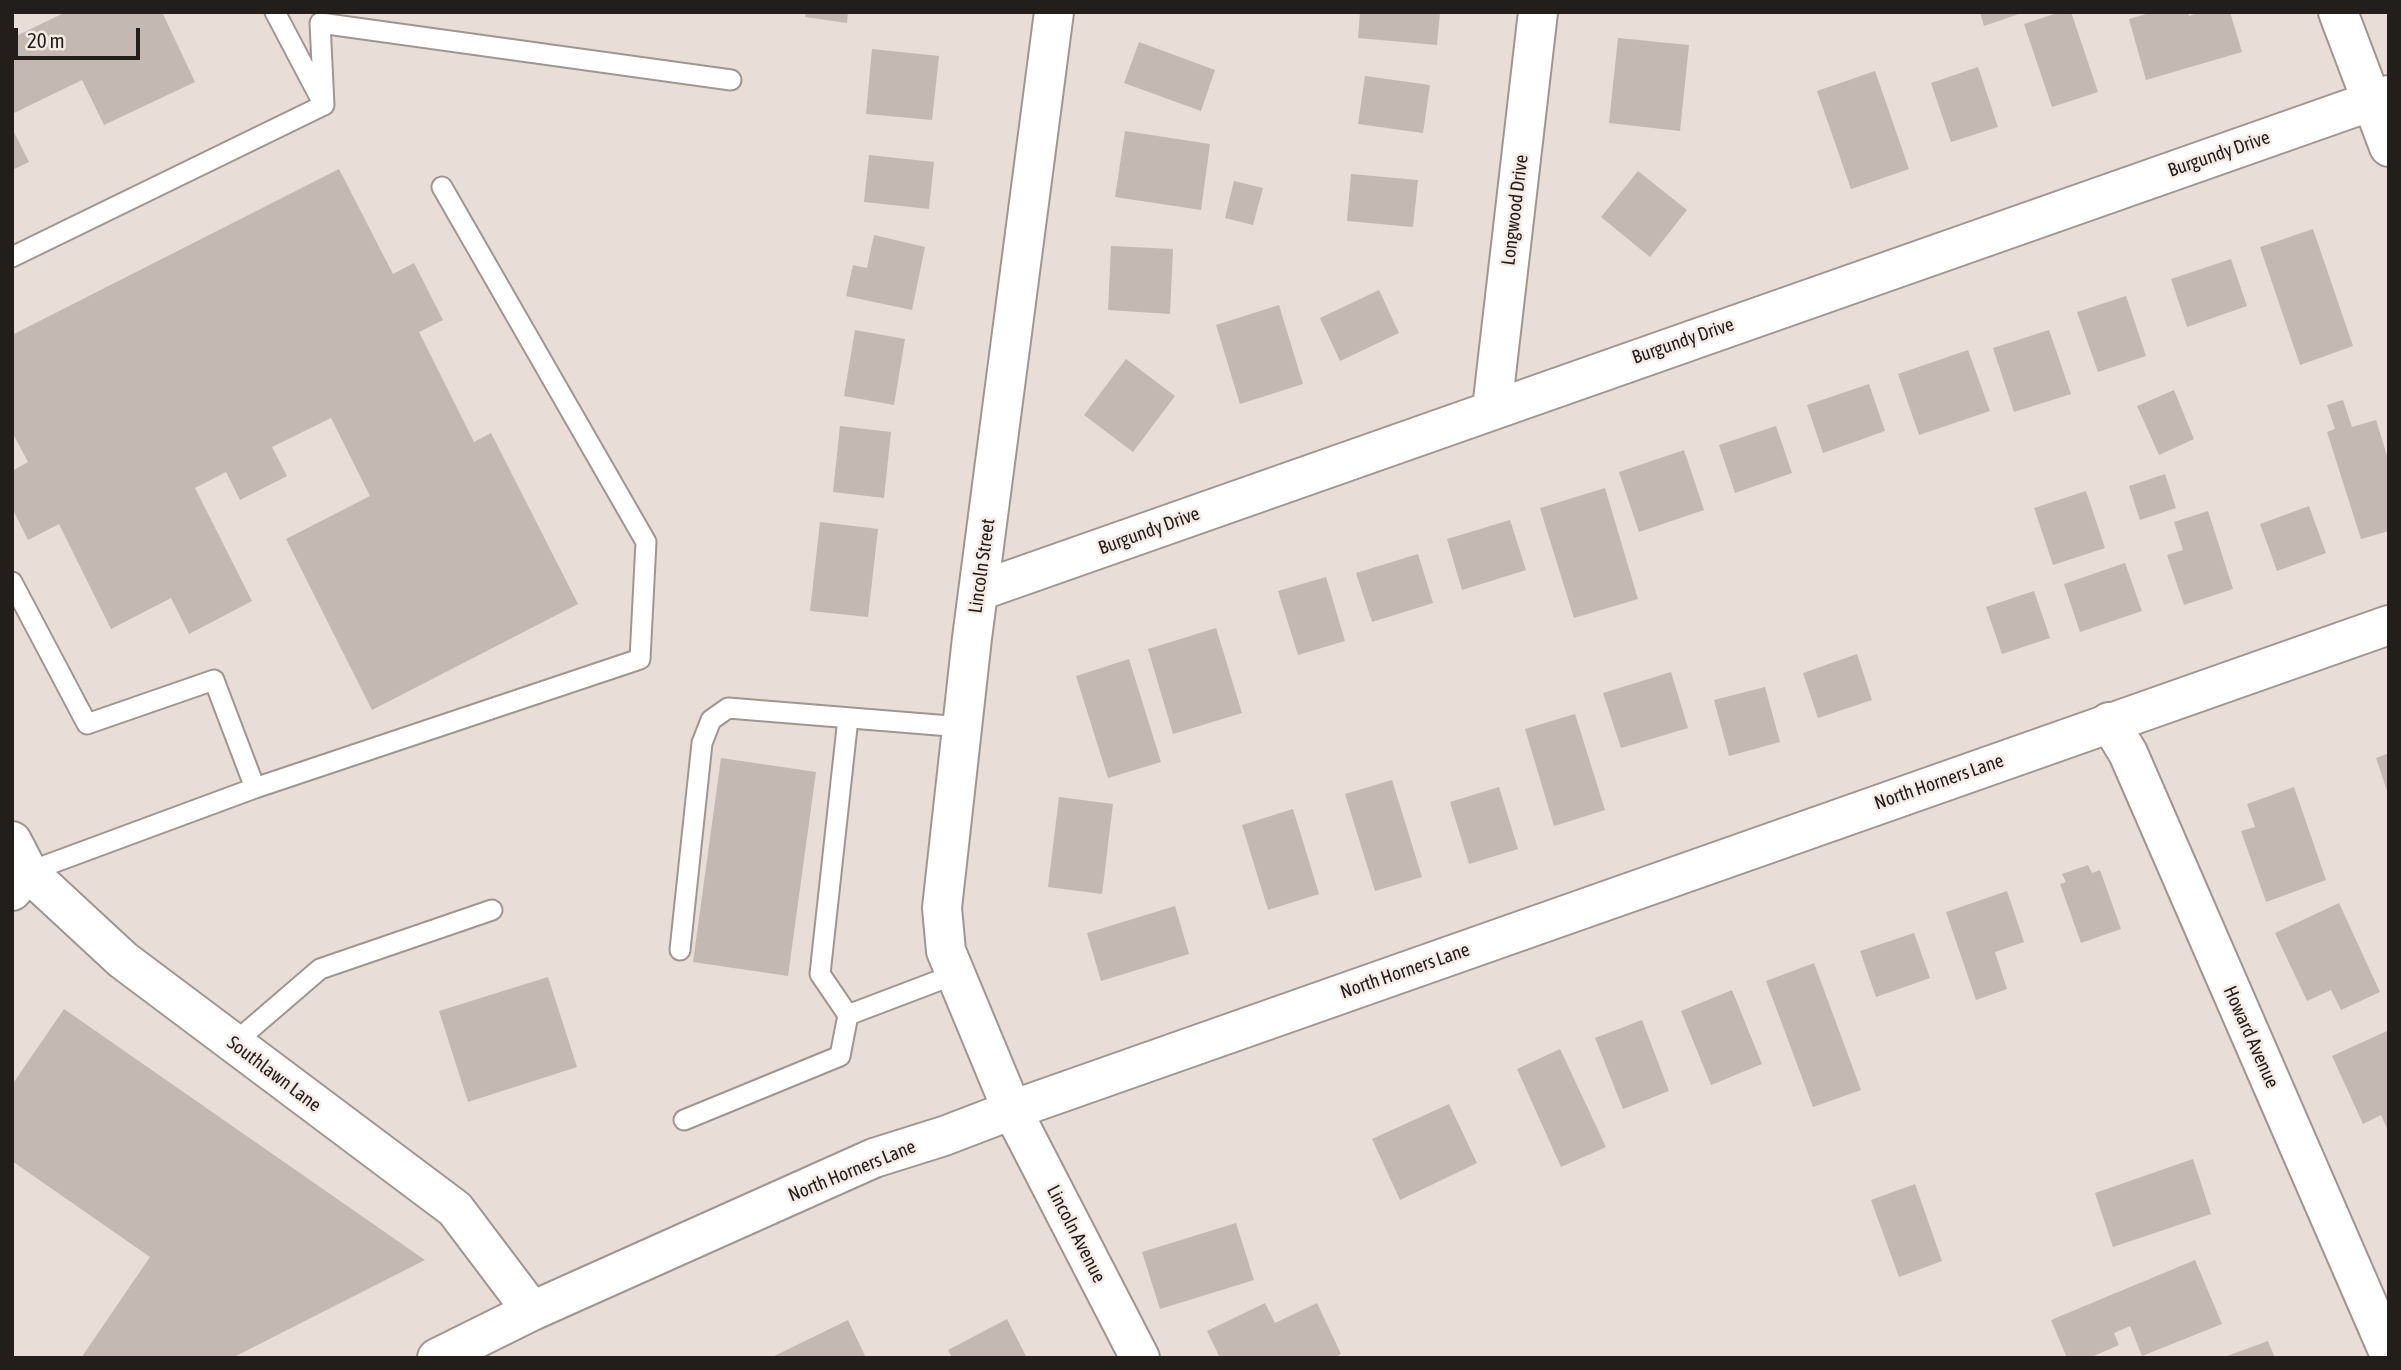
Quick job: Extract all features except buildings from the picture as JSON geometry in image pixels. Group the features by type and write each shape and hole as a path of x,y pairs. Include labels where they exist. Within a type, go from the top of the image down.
{"street":[{"name":"Lincoln Street","path":"1012,1110 946,951 942,908 962,727 1054,12"},
{"name":"Longwood Drive","path":"1492,409 1538,12"},
{"path":"2338,12 2380,98 2389,148"},
{"name":"Burgundy Drive","path":"979,592 2380,98"},
{"name":"North Horners Lane","path":"437,1358 479,1348 532,1311 874,1158 944,1136 2389,625"},
{"name":"Howard Avenue","path":"2109,722 2127,753 2389,1353"},
{"name":"Southlawn Lane","path":"17,868 123,960 455,1209 532,1311"},
{"name":"Lincoln Avenue","path":"1012,1110 1140,1358"}],"lane":[{"path":"275,12 324,105"},
{"path":"324,105 320,23 730,80"},
{"path":"12,257 324,105"},
{"path":"17,868 639,659 646,542 442,187"},
{"path":"12,582 87,724 214,680 255,788"},
{"path":"680,950 702,743 711,720 728,708 962,727"},
{"path":"684,1120 840,1056 848,1015 820,974 848,718"},
{"path":"234,1043 320,969 492,910"},
{"path":"848,1015 956,974"}]}
